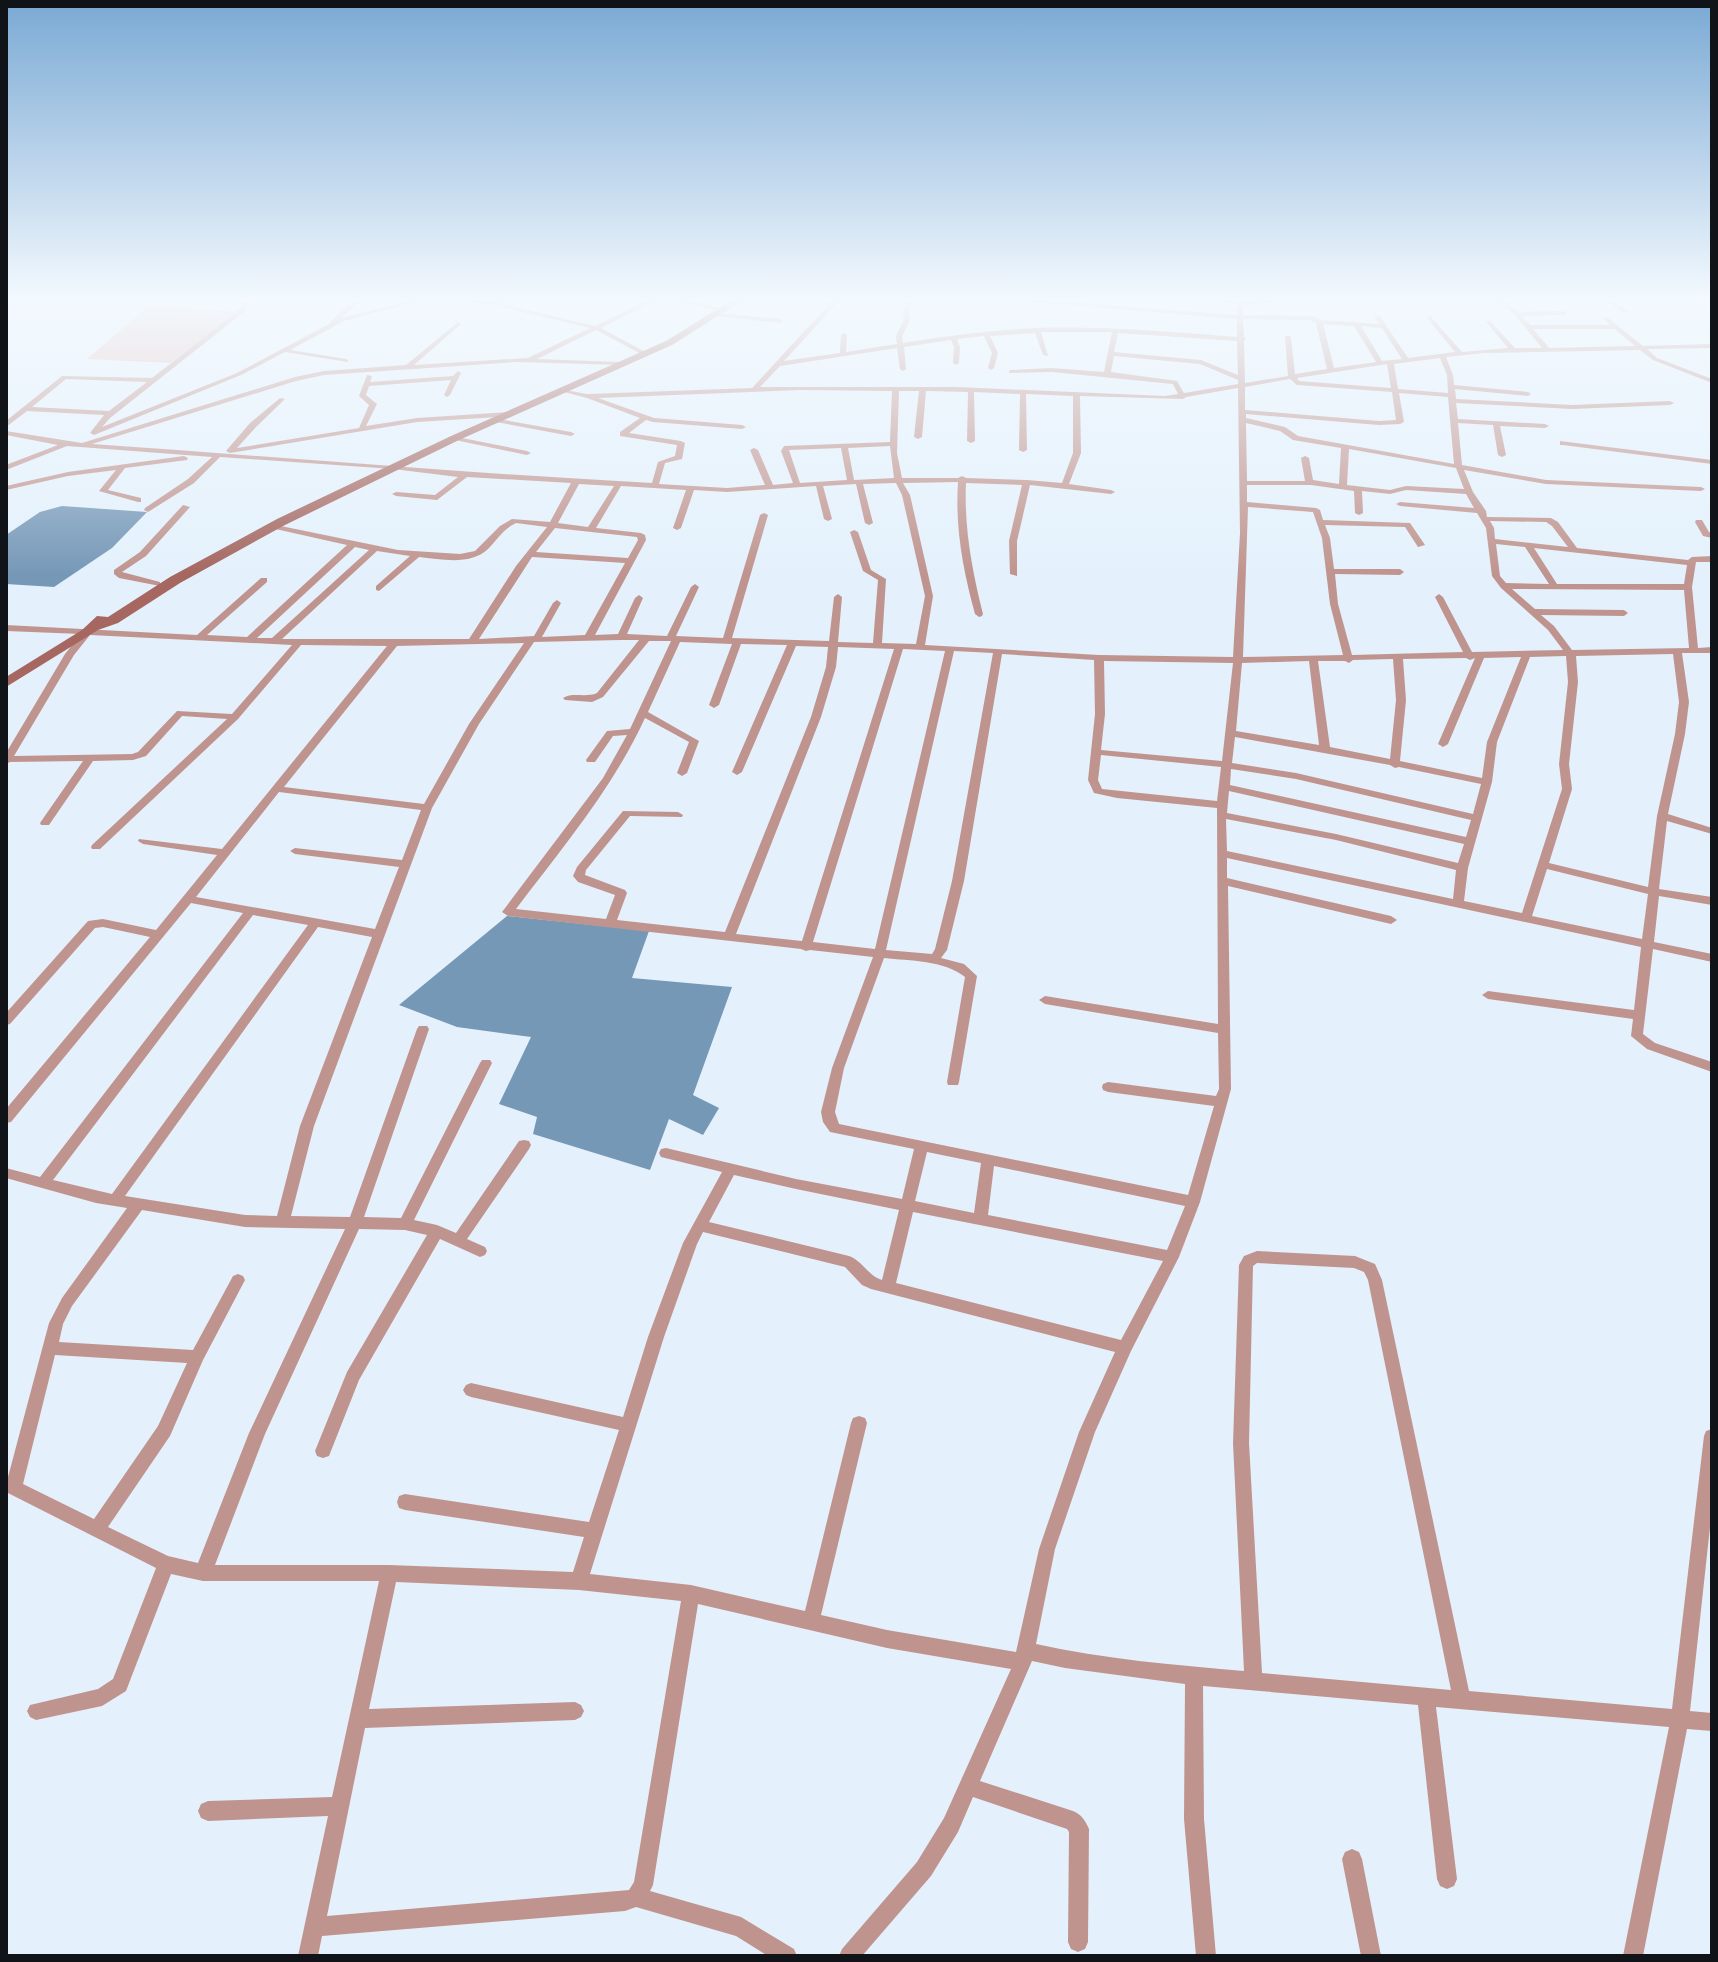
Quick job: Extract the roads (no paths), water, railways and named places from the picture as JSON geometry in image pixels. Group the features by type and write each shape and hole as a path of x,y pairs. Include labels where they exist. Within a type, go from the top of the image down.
{"street":[{"path":"6,425 47,392"},
{"path":"94,433 111,413 138,392"},
{"path":"6,468 192,392"},
{"path":"79,445 254,392"},
{"path":"362,428 373,404 362,396 364,392"},
{"path":"6,683 175,580 274,526 559,392"},
{"path":"568,392 644,418 742,427"},
{"path":"587,396 694,392"},
{"path":"896,392 892,444 898,480 906,495 929,596 920,647"},
{"path":"918,437 923,392"},
{"path":"971,392 971,441"},
{"path":"1012,392 1183,397 1206,392"},
{"path":"1023,392 1023,450"},
{"path":"1180,392 1183,397"},
{"path":"849,1956 924,1869 951,1825 968,1786 1024,1656 1047,1549 1087,1432 1125,1348 1172,1257 1193,1202 1225,1089 1221,810 1238,660 1243,504 1242,392"},
{"path":"1243,416 1396,423 1401,420 1396,392"},
{"path":"1418,392 1572,407 1670,403"},
{"path":"1065,485 1077,453 1076,394"},
{"path":"1453,394 1528,394"},
{"path":"1453,394 1458,464 1469,492 1484,515 1493,541 1494,568 1504,586 1551,628 1571,655 1573,682 1564,764 1567,789 1526,918"},
{"path":"230,451 282,399"},
{"path":"26,409 111,413"},
{"path":"6,488 362,428 417,420 509,414"},
{"path":"1243,416 1282,429 1296,438 1557,483 1701,489"},
{"path":"644,418 623,434 681,443 679,457 662,462 655,486"},
{"path":"496,420 571,434"},
{"path":"1453,421 1545,426"},
{"path":"1496,424 1502,455"},
{"path":"6,433 66,444 576,482 691,488 962,478 1065,485 1111,492"},
{"path":"455,438 527,453"},
{"path":"1563,443 1712,462"},
{"path":"797,485 785,449 892,444"},
{"path":"844,445 869,523"},
{"path":"1343,487 1345,447"},
{"path":"754,450 770,487"},
{"path":"148,510 191,481 214,455"},
{"path":"1305,458 1311,483"},
{"path":"123,466 103,491 138,500"},
{"path":"6,760 66,660 100,621 157,584 258,527 375,472 390,469"},
{"path":"396,494 437,498 465,475"},
{"path":"962,478 959,523 962,549 979,614"},
{"path":"472,642 519,568 552,526 576,482"},
{"path":"1014,574 1013,541 1027,482"},
{"path":"1243,483 1311,483 1390,492 1406,488 1469,492"},
{"path":"591,529 619,484"},
{"path":"819,484 828,519"},
{"path":"677,528 691,488"},
{"path":"1358,489 1359,513"},
{"path":"1243,504 1316,510 1326,538 1334,604 1349,660"},
{"path":"1400,504 1548,520 1555,524 1573,548"},
{"path":"157,584 117,572 143,554 186,507"},
{"path":"727,641 764,515"},
{"path":"274,526 375,549 417,555 472,556 510,522 641,535 642,540 589,637"},
{"path":"1320,522 1407,525 1421,545"},
{"path":"1699,522 1706,534 1712,536"},
{"path":"854,532 864,566 882,579 877,646"},
{"path":"1493,541 1691,563"},
{"path":"250,639 354,543"},
{"path":"1527,544 1555,587"},
{"path":"274,641 375,549"},
{"path":"531,554 630,561"},
{"path":"379,588 417,555"},
{"path":"1694,650 1688,587 1691,563 1696,557 1712,559"},
{"path":"1330,571 1400,572"},
{"path":"200,637 264,580"},
{"path":"1504,586 1688,587"},
{"path":"695,587 643,713 608,779 508,912 730,935 879,956 929,959 960,967 971,976 953,1082"},
{"path":"730,935 816,717 831,667 838,597"},
{"path":"1439,597 1475,657"},
{"path":"621,637 639,598"},
{"path":"283,1221 307,1126 427,808 474,724 557,603"},
{"path":"1533,612 1624,613"},
{"path":"6,628 299,642 472,642 621,637 950,648 1099,658 1238,660 1712,650"},
{"path":"568,698 587,699 600,695 646,638"},
{"path":"714,705 738,641"},
{"path":"96,847 235,717 299,642"},
{"path":"6,1118 189,899 394,643"},
{"path":"737,772 793,643"},
{"path":"806,947 823,882 849,812 899,647"},
{"path":"950,648 879,956 838,1068 828,1112 830,1122 835,1128 921,1147 1193,1202"},
{"path":"1677,650 1684,702 1662,816 1637,1036 1641,1041 1712,1067"},
{"path":"929,959 936,957 941,950 958,881 998,651"},
{"path":"1458,903 1462,868 1487,782 1492,742 1526,656"},
{"path":"1443,744 1475,657"},
{"path":"1099,658 1100,714 1095,786 1104,793 1221,810 1462,868"},
{"path":"1395,765 1401,700 1398,659"},
{"path":"1313,660 1325,749"},
{"path":"6,760 139,756 180,713 235,717"},
{"path":"643,713 694,741 682,773"},
{"path":"591,760 610,733 634,732"},
{"path":"1231,733 1487,782"},
{"path":"1096,752 1227,765 1296,776 1478,818"},
{"path":"45,823 89,759"},
{"path":"1224,787 1471,842"},
{"path":"277,789 427,808"},
{"path":"610,923 621,893 582,879 579,876 581,869 627,813 678,815"},
{"path":"1662,816 1712,831"},
{"path":"143,841 226,853"},
{"path":"295,851 405,864"},
{"path":"1222,853 1712,958"},
{"path":"1544,865 1654,892 1712,901"},
{"path":"1223,881 1391,920"},
{"path":"189,899 379,934"},
{"path":"42,1184 250,911"},
{"path":"6,1021 92,924 103,923 159,935"},
{"path":"115,1200 315,923"},
{"path":"1488,995 1639,1015"},
{"path":"1045,1000 1225,1030"},
{"path":"203,1573 257,1433 355,1222 423,1029"},
{"path":"405,1224 486,1063"},
{"path":"1108,1087 1221,1102"},
{"path":"458,1241 524,1145"},
{"path":"888,1287 921,1147"},
{"path":"666,1153 907,1207 1172,1257"},
{"path":"980,1220 988,1160"},
{"path":"579,1581 656,1337 690,1243 731,1168"},
{"path":"6,1173 115,1200 245,1221 405,1224 437,1231 480,1251"},
{"path":"138,1204 67,1302 49,1348 10,1485 166,1564 203,1573 389,1573 579,1581 691,1594 887,1639 1194,1676 1712,1722"},
{"path":"699,1225 849,1262 857,1266 864,1279 888,1287 1125,1348"},
{"path":"323,1451 352,1377 437,1231"},
{"path":"1253,1681 1241,1443 1246,1265 1257,1257 1355,1262 1370,1268 1375,1280 1462,1699"},
{"path":"97,1529 155,1447 197,1357 238,1280"},
{"path":"49,1348 197,1357"},
{"path":"471,1390 628,1425"},
{"path":"811,1621 859,1423"},
{"path":"1633,1956 1680,1717 1712,1436"},
{"path":"405,1502 595,1531"},
{"path":"36,1711 102,1697 120,1685 166,1564"},
{"path":"308,1956 389,1573"},
{"path":"636,1897 643,1885 691,1594"},
{"path":"1194,1676 1194,1819 1206,1956"},
{"path":"1426,1696 1447,1879"},
{"path":"358,1719 575,1711"},
{"path":"968,1786 1073,1821 1079,1829 1078,1942"},
{"path":"208,1811 339,1806"},
{"path":"1352,1859 1371,1956"},
{"path":"313,1927 625,1901 636,1897 741,1927 787,1956"}],"water":[{"path":"62,506 147,512 112,548 54,587 6,584 6,535 40,512"},
{"path":"507,916 649,931 632,978 732,987 693,1095 719,1108 703,1135 669,1119 650,1170 533,1134 537,1117 499,1104 531,1037 457,1027 399,1005"}]}
